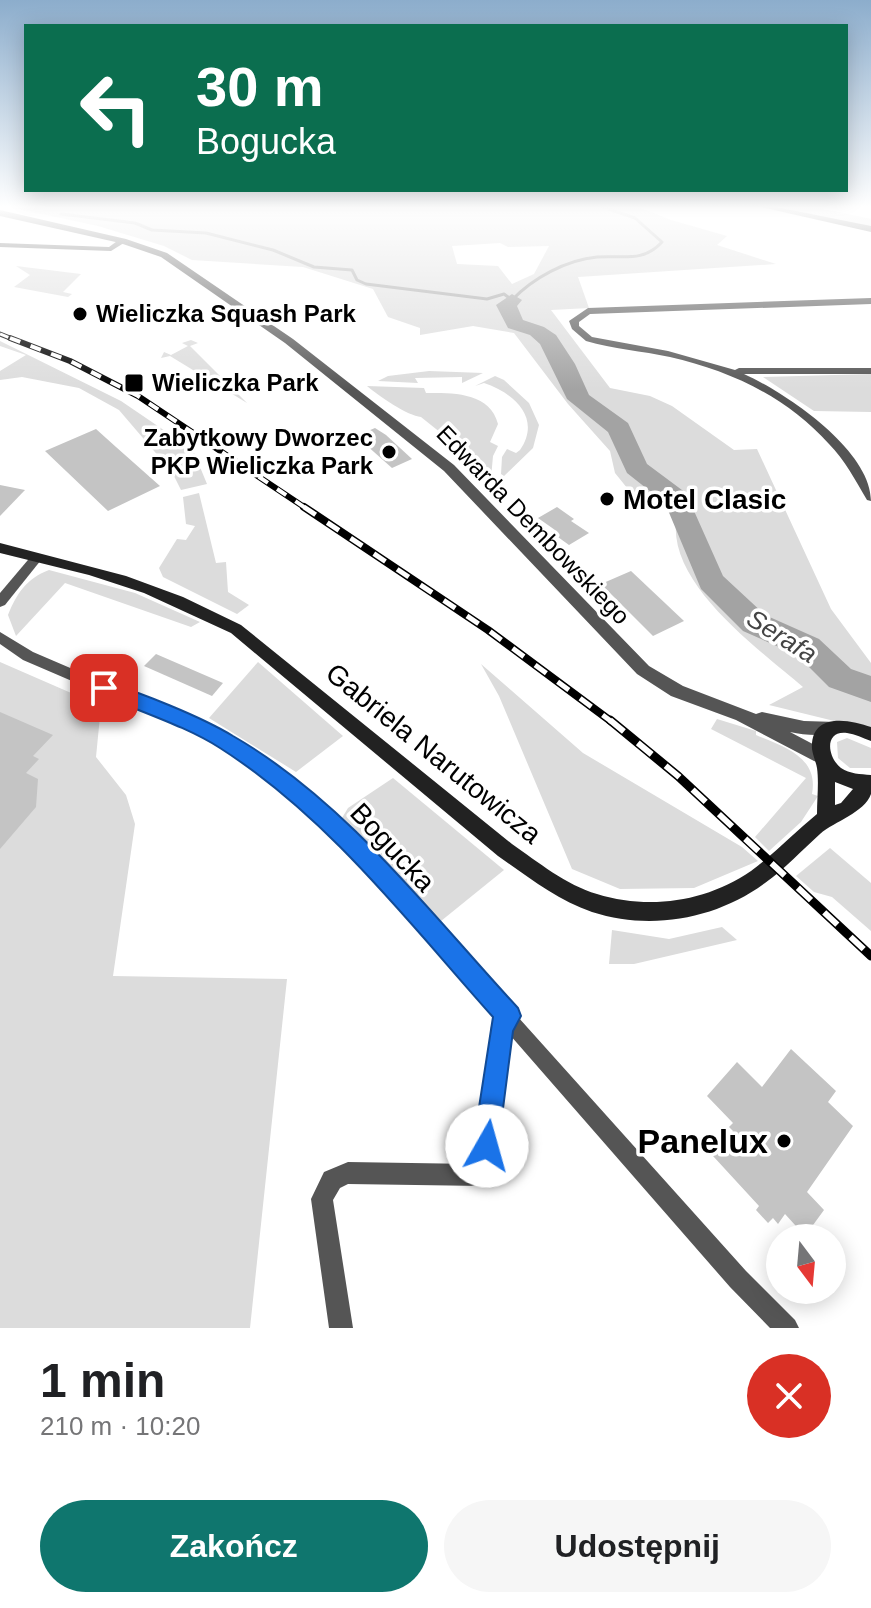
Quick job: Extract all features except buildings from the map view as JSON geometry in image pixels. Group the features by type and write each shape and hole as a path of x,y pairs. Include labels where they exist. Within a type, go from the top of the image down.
{"main road":[{"name":"Gabriela Narutowicza","path":"0,548 139,583 191,604 236,629 505,850 552,883 594,903 635,911 678,911 719,899 758,877 826,817 847,809 870,783"},
{"path":"826,817 819,739 831,727 852,726 871,734"},
{"path":"823,760 845,779 870,783"}],"street":[{"name":"Edwarda Dembowskiego","path":"184,267 289,341 449,468 643,670 677,691 742,715 804,728 831,727"},
{"path":"871,301 588,311 574,321 575,327 589,339 735,371 871,371"},
{"path":"735,371 794,403 817,421 857,469 871,497"},
{"path":"857,469 871,469"},
{"path":"0,602 37,557"},
{"name":"Bogucka","path":"0,637 21,653 194,727 246,754 310,804 345,837 509,1016 738,1279 787,1328"},
{"name":"Edwarda Dembowskiego","path":"742,715 823,760"},
{"path":"341,1328 322,1199 332,1180 348,1173 483,1175 501,1026 509,1016"}],"shaded area":[{"path":"18,267 81,274 63,292 72,294 68,297 14,287 30,275"},
{"path":"303,267 499,267 512,284 534,274 538,267 731,267 578,277 589,308 551,310 610,388 650,396 672,406 734,450 757,449 831,609 871,663 871,730 769,705 803,687 742,635 702,592 687,569 678,546 676,522 666,508 652,499 640,504 615,473 610,451 568,404 514,333 473,326 420,335 420,328 388,317 373,289"},
{"path":"191,340 198,343 190,346 247,403 170,356 161,358 164,352 171,355 188,346 182,343"},
{"path":"0,341 121,401 193,450 207,484 181,490 172,472 119,410 79,388 22,377 0,380 0,371 26,355 0,346"},
{"path":"429,371 483,373 462,383 462,377 415,378 418,383 378,381 388,376"},
{"path":"871,374 871,412 814,411 763,377"},
{"path":"495,376 504,380 529,403 539,425 533,448 504,476 501,474 502,457 507,449 516,453 520,450 528,427 522,408 505,393 484,383 475,386"},
{"path":"367,386 424,388 426,393 448,393 479,400 494,413 498,424 490,442 498,446 493,456 491,478 478,483 466,470 466,453 421,417 401,409"},
{"path":"199,493 216,563 226,562 228,592 249,605 237,614 163,577 159,568 177,539 186,540 195,526 186,524 183,497"},
{"path":"49,570 135,593 200,622 191,627 65,583 16,636 8,615 15,600 28,582"},
{"path":"0,662 101,706 96,757 126,795 135,824 113,976 287,979 250,1328 0,1328"},
{"path":"258,662 343,736 296,772 209,718"},
{"path":"481,664 583,753 742,847 758,861 694,888 620,889 572,869 499,696"},
{"path":"717,719 756,731 756,735 797,755 810,771 812,794 818,796 801,822 769,851 755,837 806,778 711,729"},
{"path":"847,738 871,748 871,768 850,768 838,758 837,742"},
{"path":"393,778 504,870 441,921 342,818 348,808"},
{"path":"830,848 871,883 871,931 832,897 814,892 796,876"},
{"path":"722,927 737,940 634,964 609,964 612,930 669,939"}],"waterway":[{"name":"Serafa","path":"314,267 352,270 357,280 366,284 487,299 504,294 512,300 560,267"},
{"name":"Serafa","path":"512,300 506,305 515,324 537,331 548,340 564,364 579,399 619,428 636,467 647,479 677,499 711,582 754,623 808,647 840,678 871,689"}],"railway":[{"path":"0,334 10,338"},
{"path":"10,338 70,361 138,396 307,509"},
{"path":"10,338 15,340"},
{"path":"304,507 488,630 612,722"},
{"path":"610,720 678,776 871,956"}],"place":[{"name":"Wieliczka Squash Park","path":"80,314"},
{"name":"Wieliczka Park","path":"134,383"},
{"name":"Zabytkowy Dworzec PKP Wieliczka Park","path":"389,452"},
{"name":"Motel Clasic","path":"607,499"},
{"name":"Panelux","path":"784,1141"}],"route":[{"path":"104,688 226,741 310,804 359,851 509,1016 501,1026 487,1146"}]}
